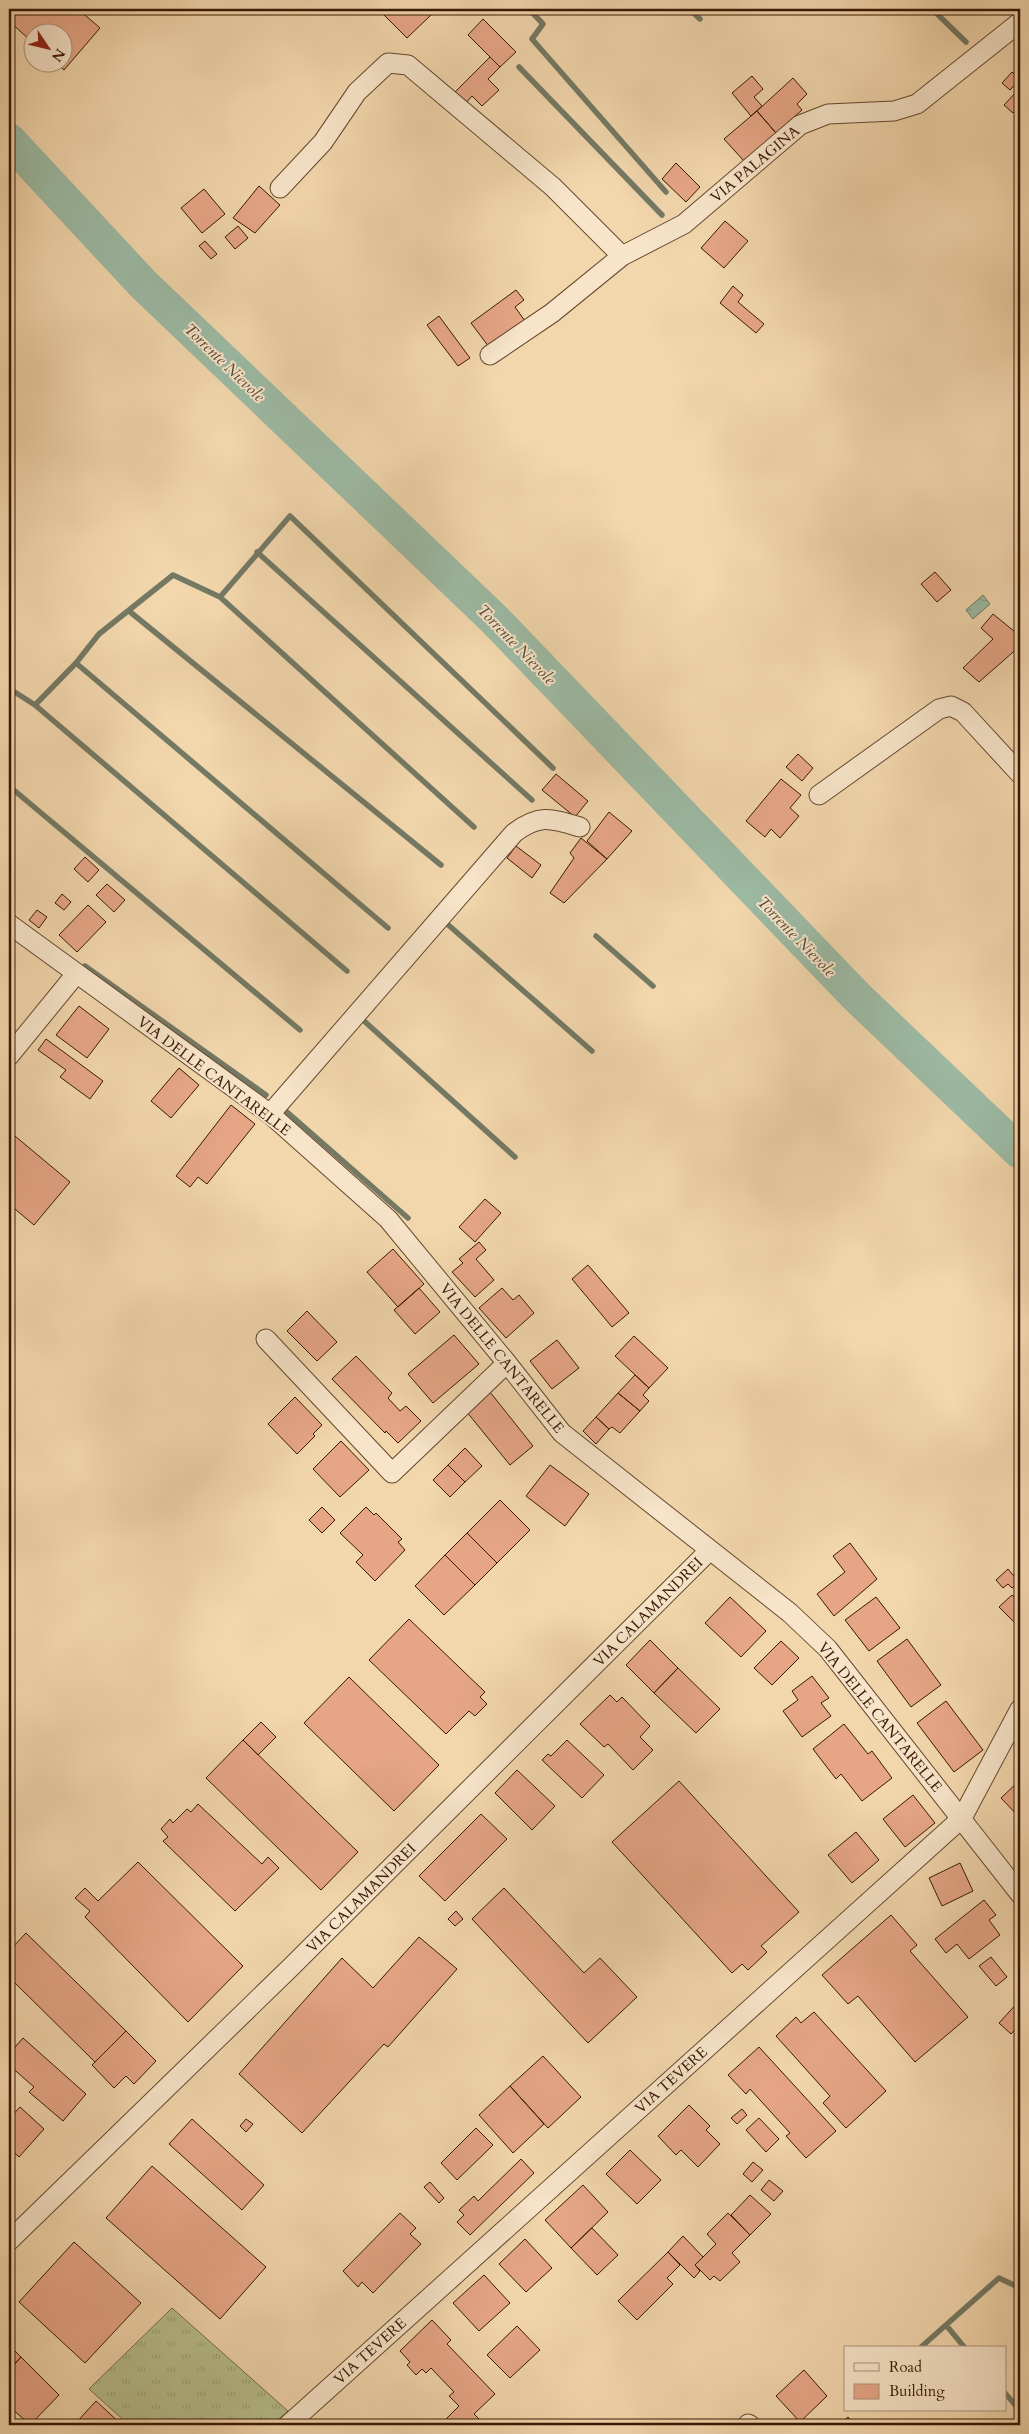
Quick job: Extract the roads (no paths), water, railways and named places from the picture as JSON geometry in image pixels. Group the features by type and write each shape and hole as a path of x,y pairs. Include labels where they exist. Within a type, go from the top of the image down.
{"street":[{"name":"VIA PALAGINA","path":"490,355 552,313 622,256 684,224 800,125 828,114 894,112 912,106 930,95 1020,22"},
{"path":"280,188 323,142 357,92 388,62 408,65 552,187 622,256"},
{"path":"819,795 939,709 951,706 963,712 1020,774"},
{"path":"270,1114 514,833 527,823 539,818 556,820 580,827"},
{"name":"VIA DELLE CANTARELLE","path":"9,924 270,1114 388,1219 562,1433 709,1551 790,1613 828,1649 1020,1894"},
{"path":"9,1056 76,974"},
{"path":"266,1339 392,1473 507,1363"},
{"name":"VIA CALAMANDREI","path":"9,2242 290,1968 709,1551"},
{"name":"VIA TEVERE","path":"288,2425 962,1818 1020,1709"}],"water":[{"path":"983,595 990,604 973,619 966,610"}],"waterway":[{"path":"529,9 543,24 532,39 666,192"},
{"path":"689,9 700,19"},
{"path":"932,9 966,42"},
{"path":"519,67 662,215"},
{"name":"Torrente Nievole","path":"9,140 143,284 495,620 856,996 1020,1152"},
{"path":"9,691 10,689 35,705 76,663 99,634 173,575 220,597 290,516 553,768"},
{"path":"257,552 532,800"},
{"path":"220,597 474,827"},
{"path":"129,611 441,865"},
{"path":"76,663 388,928"},
{"path":"35,705 347,971"},
{"path":"9,786 300,1030"},
{"path":"445,922 592,1051"},
{"path":"596,936 653,986"},
{"path":"85,966 266,1095"},
{"path":"363,1020 515,1157"},
{"path":"287,1112 408,1218"},
{"path":"922,2346 999,2278 1020,2288"},
{"path":"946,2325 963,2346"},
{"path":"1006,2394 1017,2407"}]}
